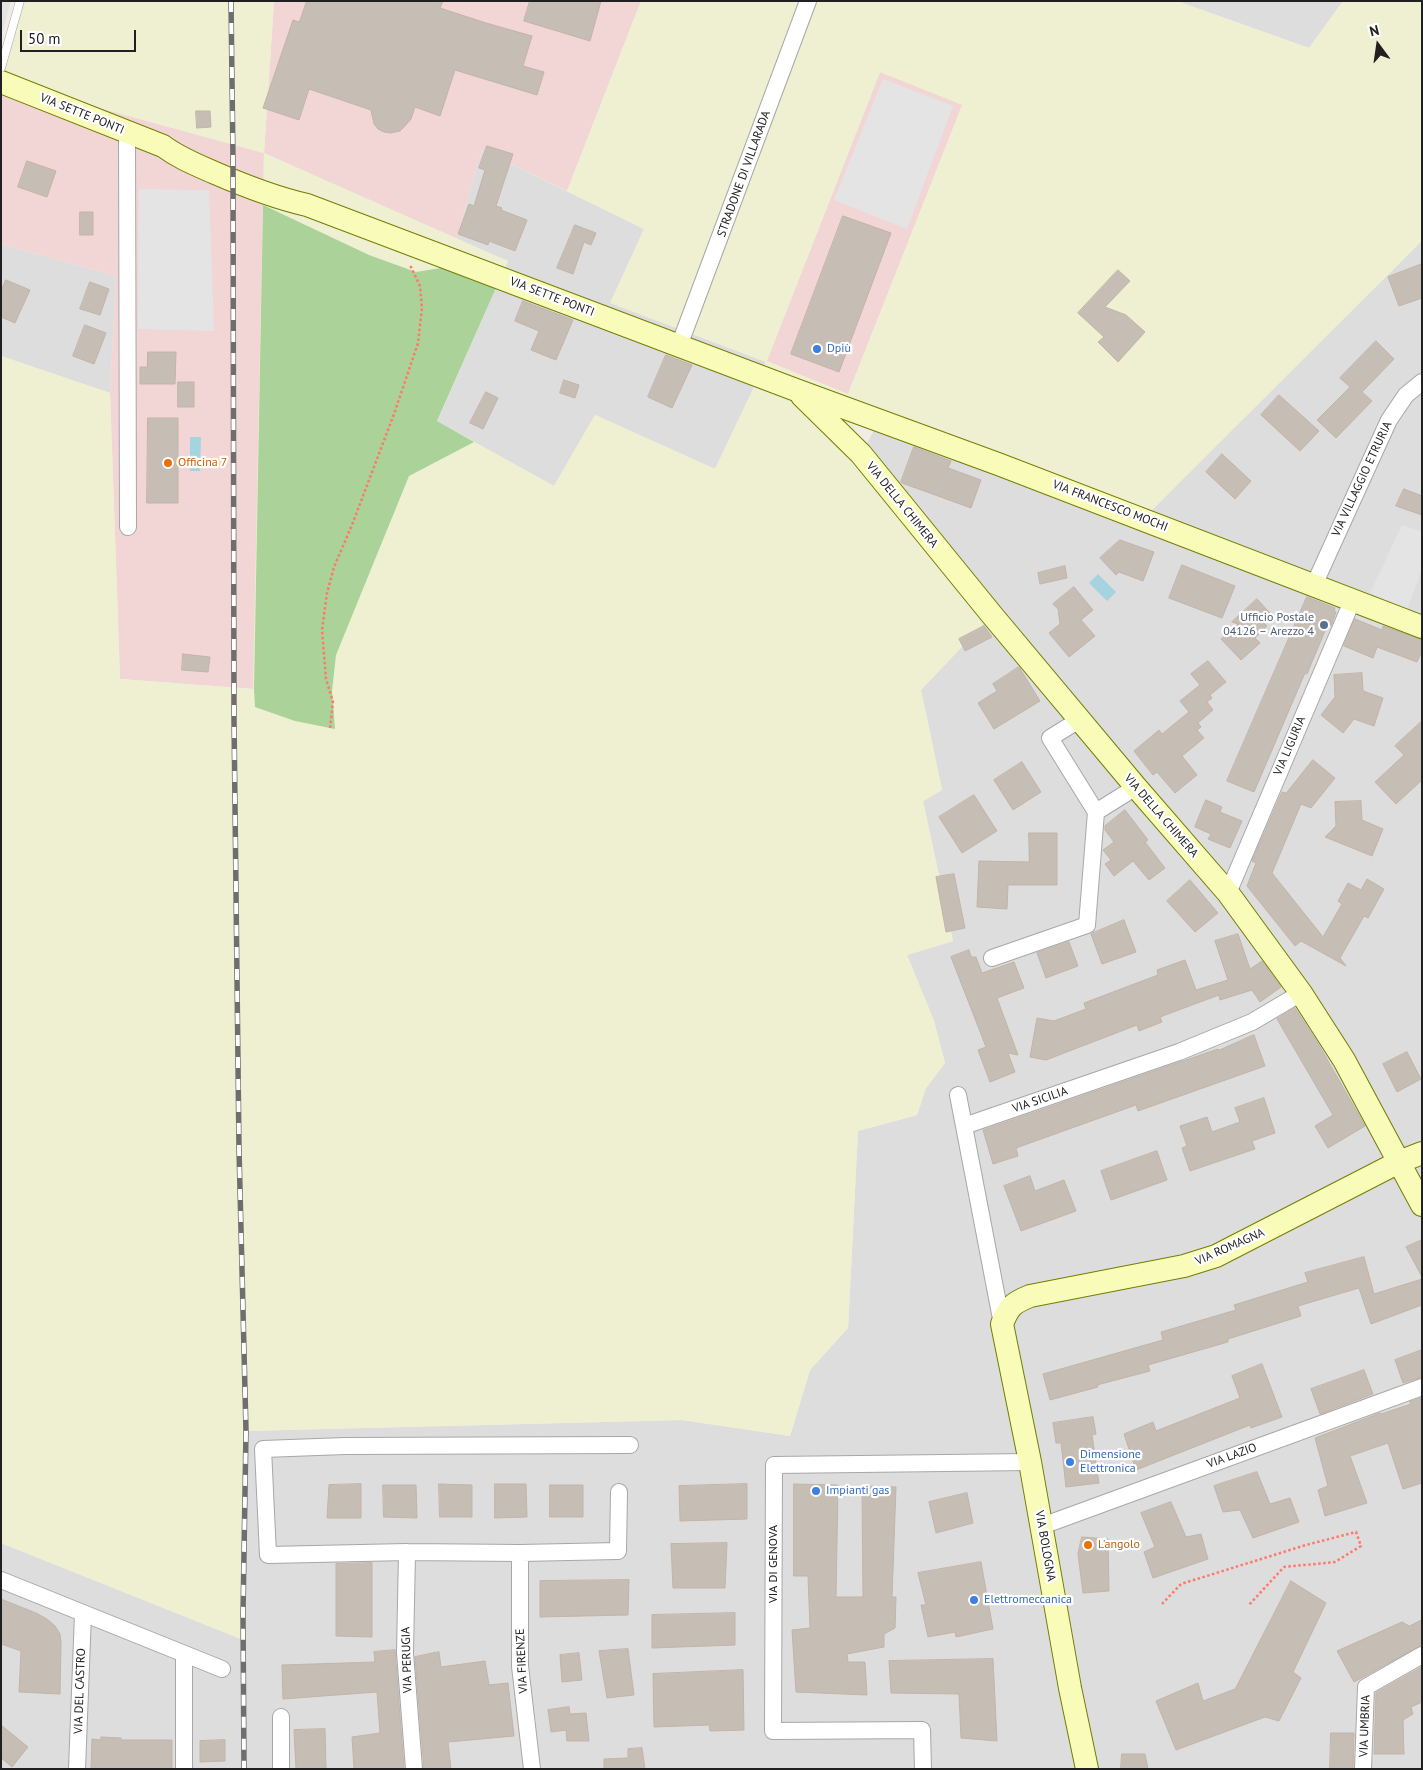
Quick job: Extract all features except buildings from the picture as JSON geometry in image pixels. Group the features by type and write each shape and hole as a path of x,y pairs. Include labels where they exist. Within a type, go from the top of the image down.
{"main road":[{"name":"VIA SETTE PONTI","path":"1,82 163,146 190,151 284,189 307,205 796,390"},
{"name":"VIA FRANCESCO MOCHI","path":"796,390 998,464 1422,627"},
{"name":"VIA DELLA CHIMERA","path":"796,390 861,454 1079,720 1228,893 1301,993 1344,1060 1422,1205"},
{"name":"VIA DELLA CHIMERA","path":"861,454 861,440 864,431 871,424 879,421"},
{"name":"VIA ROMAGNA","path":"1002,1324 1007,1311 1015,1302 1030,1296 1184,1266 1216,1256 1398,1162 1422,1153"},
{"name":"VIA BOLOGNA","path":"1002,1324 1030,1462 1070,1688 1087,1769"}],"street":[{"name":"STRADONE DI VILLARADA","path":"679,346 808,1"},
{"path":"127,132 128,527"},
{"name":"VIA VILLAGGIO ETRURIA","path":"1314,585 1389,420 1406,395 1422,382"},
{"name":"VIA LIGURIA","path":"1228,893 1353,599"},
{"path":"992,958 1086,925 1096,812 1050,738 1079,720"},
{"path":"1096,812 1136,787"},
{"name":"VIA SICILIA","path":"964,1126 1179,1052 1252,1022 1301,993"},
{"path":"958,1095 1002,1324"},
{"name":"VIA LAZIO","path":"1042,1526 1422,1387"},
{"path":"619,1492 618,1551 268,1555 263,1449 344,1446 630,1445"},
{"name":"VIA DI GENOVA","path":"923,1769 922,1730 773,1731 774,1465 1030,1462"},
{"name":"VIA PERUGIA","path":"407,1552 405,1653 414,1769"},
{"name":"VIA FIRENZE","path":"520,1553 520,1666 532,1769"},
{"path":"1,1580 222,1669"},
{"name":"VIA DEL CASTRO","path":"77,1769 84,1614"},
{"path":"184,1655 184,1769"},
{"name":"VIA UMBRIA","path":"1363,1769 1366,1686 1422,1655"},
{"path":"281,1717 281,1769"}],"lane":[{"path":"1,68 20,1"}],"path":[{"path":"330,728 332,702 326,679 322,630 326,593 394,414 418,343 422,308 420,286 396,238"},
{"path":"1162,1604 1181,1584 1356,1532 1361,1546 1335,1562 1284,1567 1248,1606"}],"shaded area":[{"path":"1,1 11,1 1,36"},
{"path":"274,1 641,1 567,191 482,150 456,240 264,153"},
{"path":"1177,1 1343,1 1309,48"},
{"path":"880,72 963,104 848,394 766,362"},
{"path":"883,79 953,106 907,229 834,200"},
{"path":"1,81 264,153 254,689 120,679 110,393 116,276 1,244"},
{"path":"482,150 644,229 611,303 766,362 715,469 595,415 554,486 437,422 508,261 456,240"},
{"path":"139,189 209,190 214,331 138,329"},
{"path":"1422,239 1422,1769 1,1769 1,1543 246,1641 246,1431 682,1420 790,1436 810,1370 848,1328 858,1131 917,1115 926,1088 945,1063 934,1021 907,955 953,941 923,801 942,790 921,690 992,615 861,454 879,421 1152,510"},
{"path":"1,244 116,276 110,393 1,356"},
{"path":"1402,525 1422,532 1422,569 1407,610 1370,593"}],"green space":[{"path":"20,1 274,1 264,153 1,81 1,68"},
{"path":"641,1 1069,1 1081,4 1083,1 1177,1 1309,48 1343,1 1422,1 1422,241 1152,510 853,411 861,454 992,615 921,690 942,790 923,801 953,941 907,955 934,1021 945,1063 926,1088 917,1115 858,1131 848,1328 810,1370 790,1436 682,1420 246,1431 246,1641 1,1543 1,356 110,393 120,679 253,689 264,153 508,261 437,421 554,486 595,415 715,469 766,362 610,303 644,229 567,191","holes":["880,72 962,105 848,394 767,361"]},
{"path":"263,205 369,255 416,272 441,268 496,288 437,421 474,442 409,476 336,655 332,691 335,729 295,721 255,707"}],"water":[{"path":"190,437 201,437 200,471 190,471"},
{"path":"1098,574 1116,592 1107,601 1089,583"}],"railway":[{"path":"231,1 234,719 239,1149 246,1431 243,1614 244,1769"}],"place":[{"name":"Dpiù","path":"817,349"},
{"name":"Officina 7","path":"168,463"},
{"name":"Ufficio Postale 04126 – Arezzo 4","path":"1324,625"},
{"name":"Dimensione Elettronica","path":"1070,1462"},
{"name":"Impianti gas","path":"816,1491"},
{"name":"L'angolo","path":"1088,1545"},
{"name":"Elettromeccanica","path":"974,1600"}]}
